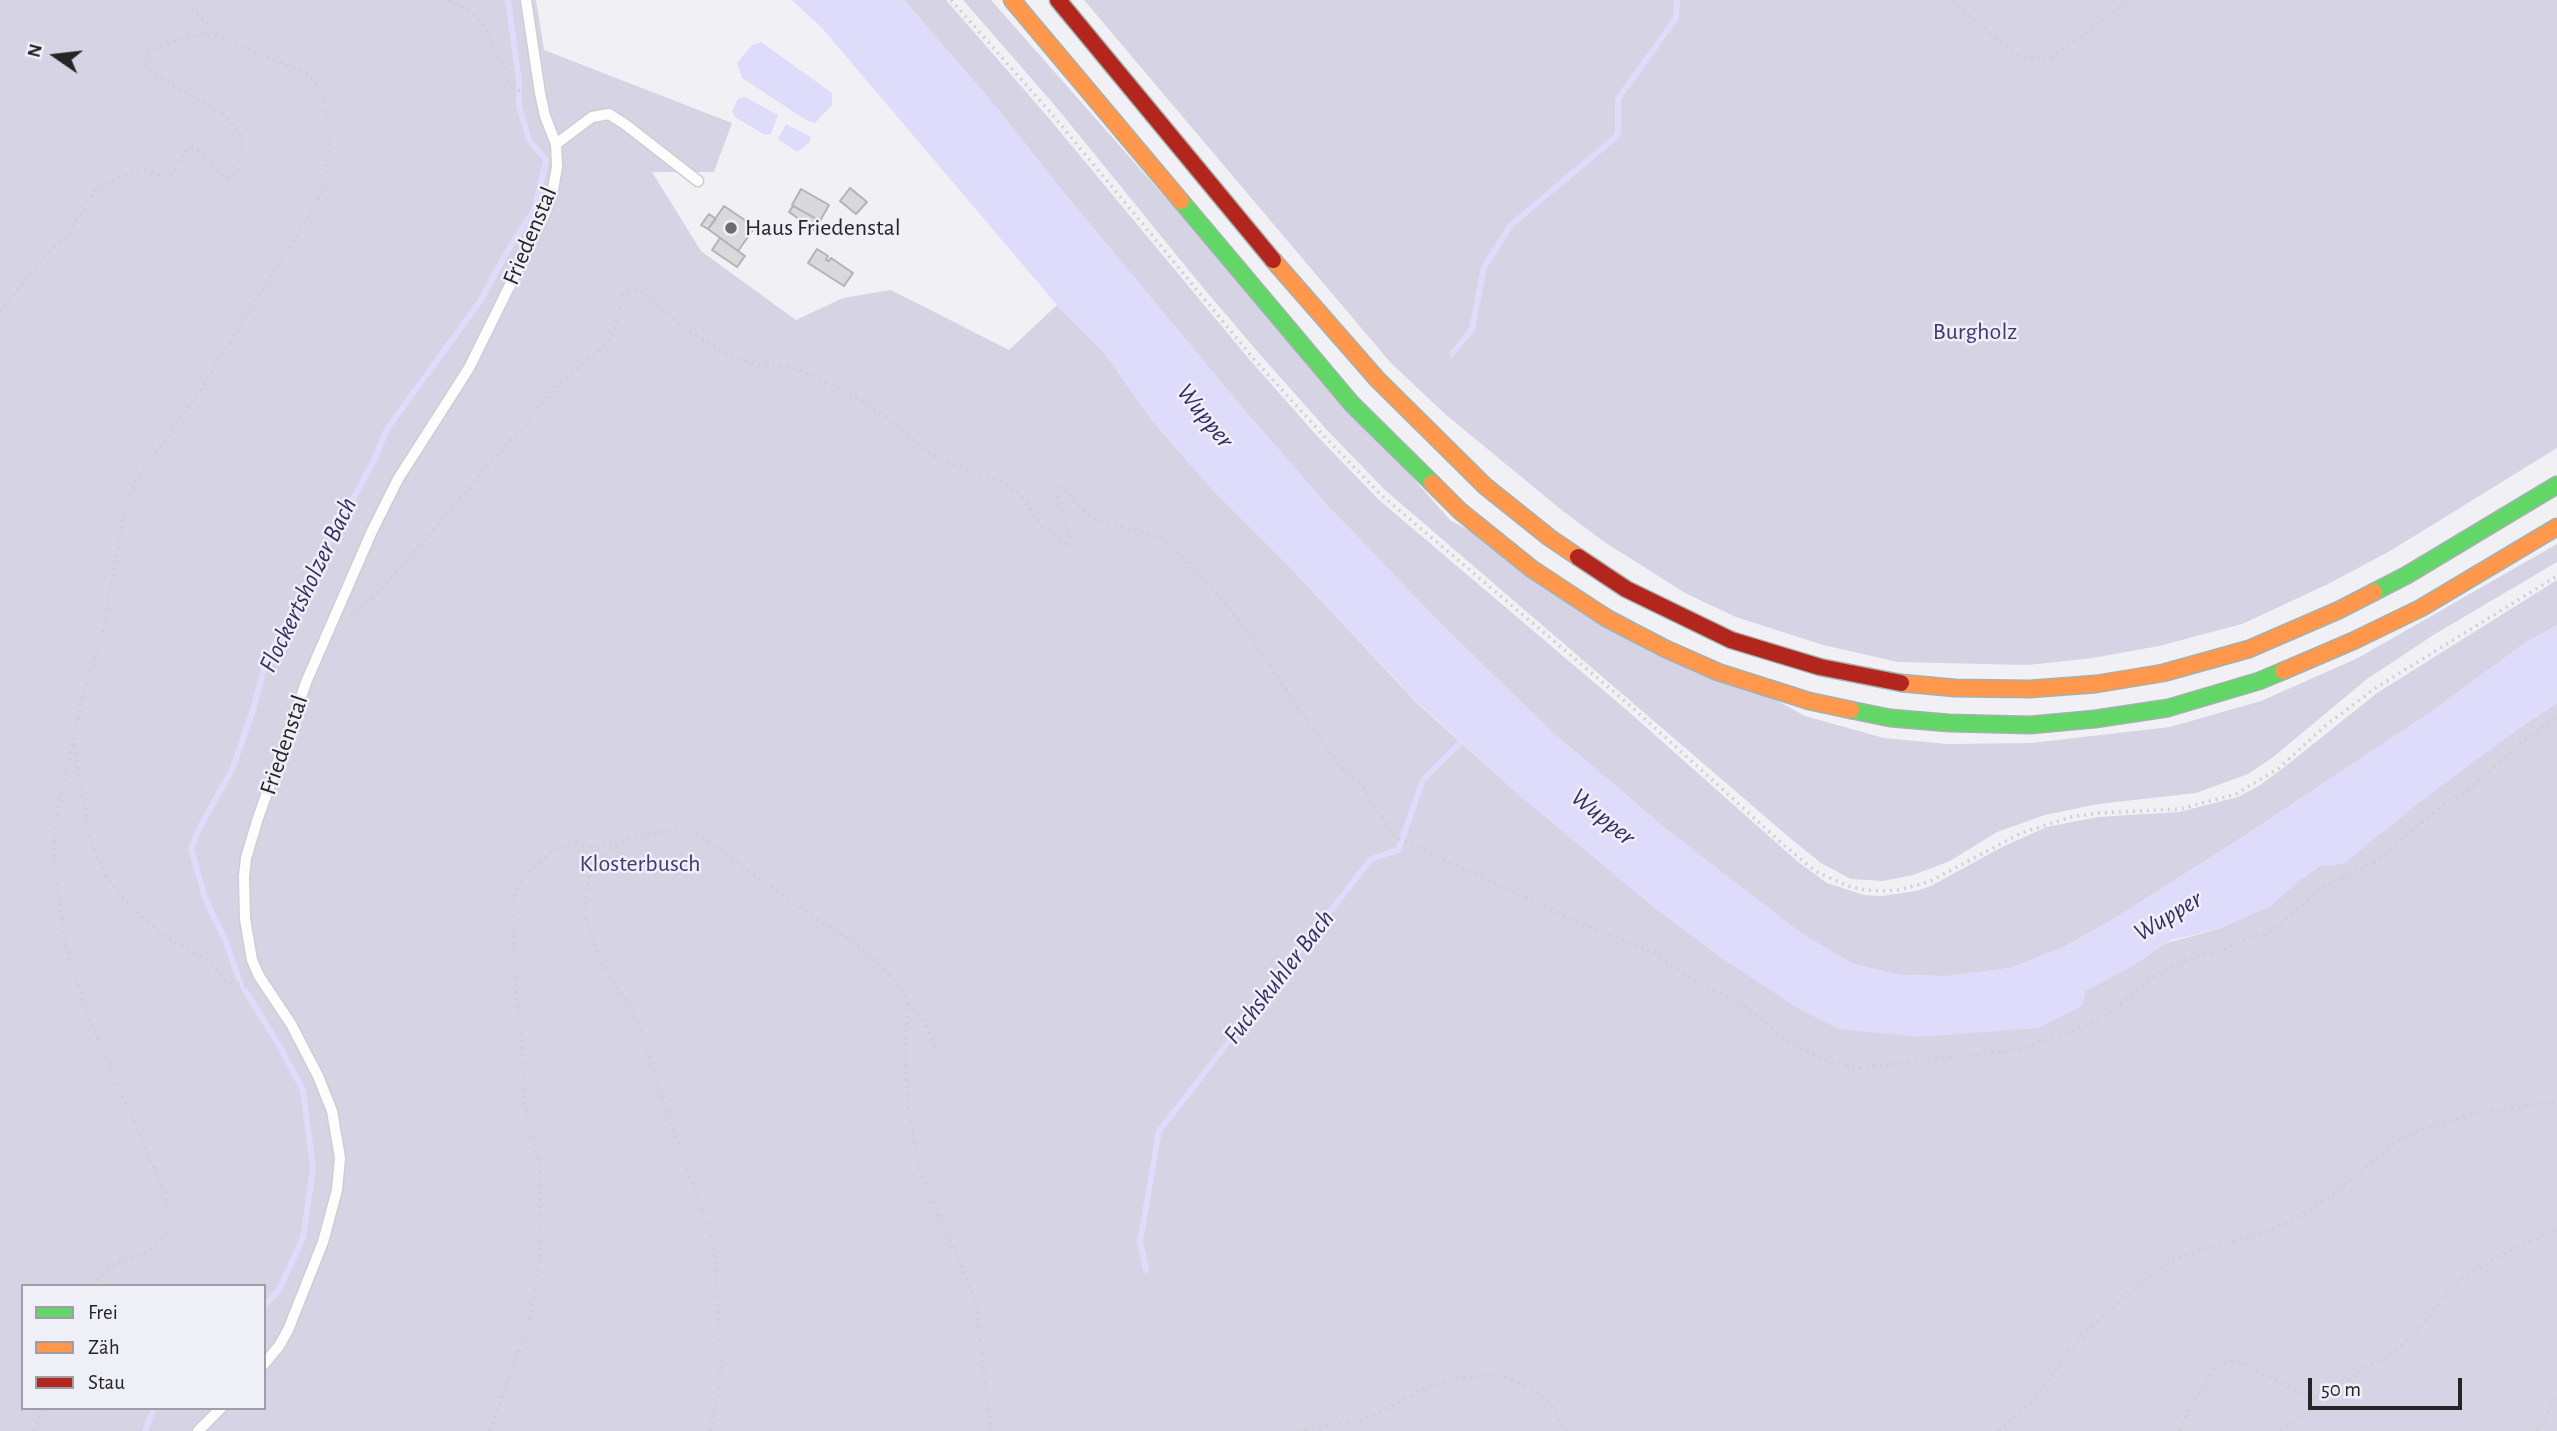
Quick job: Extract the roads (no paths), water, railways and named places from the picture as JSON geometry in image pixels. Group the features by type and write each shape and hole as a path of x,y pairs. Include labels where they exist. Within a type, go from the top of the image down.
{"highway":[{"path":"1012,0 1352,404 1460,511 1532,569 1608,619 1718,672 1809,701 1890,718 1949,723 2029,725 2168,708 2259,681 2353,641 2421,608 2557,527"},
{"path":"1058,0 1251,235 1377,379 1431,435 1485,486 1550,538 1626,589 1731,640 1820,667 1896,683 1955,688 2043,688 2096,684 2163,673 2249,649 2339,610 2407,575 2557,485"}],"lane":[{"name":"Friedenstal","path":"266,1361 288,1330 323,1242 336,1198 340,1158 336,1127 318,1076 277,1000 254,968 248,943 244,876 246,858 258,818 328,628 398,479 469,368 544,216 555,182 556,145 540,93 526,0"},
{"path":"556,145 592,117 609,114 698,181"},
{"path":"198,1431 219,1410"}],"water":[{"name":"Wupper","path":"792,0 904,0 992,102 1240,405 1327,505 1440,623 1552,732 1671,833 1802,934 1853,964 1900,975 1948,976 2010,968 2062,948 2112,920 2238,840 2431,712 2525,643 2557,625 2557,703 2433,792 2343,864 2319,867 2271,906 2219,929 2171,940 2133,966 2086,991 2082,1006 2038,1028 1919,1037 1839,1029 1799,1009 1720,957 1649,903 1517,793 1417,702 1213,490 1154,423 1103,351 1057,305 822,28"},
{"path":"761,42 832,93 832,105 815,123 806,120 742,78 737,63 752,45"},
{"path":"745,97 778,115 771,134 765,135 735,117 732,111 738,99"},
{"path":"786,124 811,137 809,143 797,152 778,139"}],"waterway":[{"name":"Flockertsholzer Bach","path":"266,1304 279,1290 303,1238 313,1168 303,1090 240,982 226,942 205,898 191,848 232,770 253,710 266,661 374,460 387,429 481,300 535,208 546,160 529,140 519,106 519,81 508,0"},
{"path":"1452,354 1472,329 1484,267 1511,225 1618,135 1618,99 1676,18 1677,0"},
{"name":"Fuchskuhler Bach","path":"1146,1270 1140,1242 1159,1131 1371,859 1398,850 1423,780 1466,737"},
{"name":"Flockertsholzer Bach","path":"145,1431 153,1410"}],"place":[{"name":"Haus Friedenstal","path":"731,228"}],"park label":[{"name":"Burgholz","path":"1975,332"},
{"name":"Klosterbusch","path":"640,864"}]}
